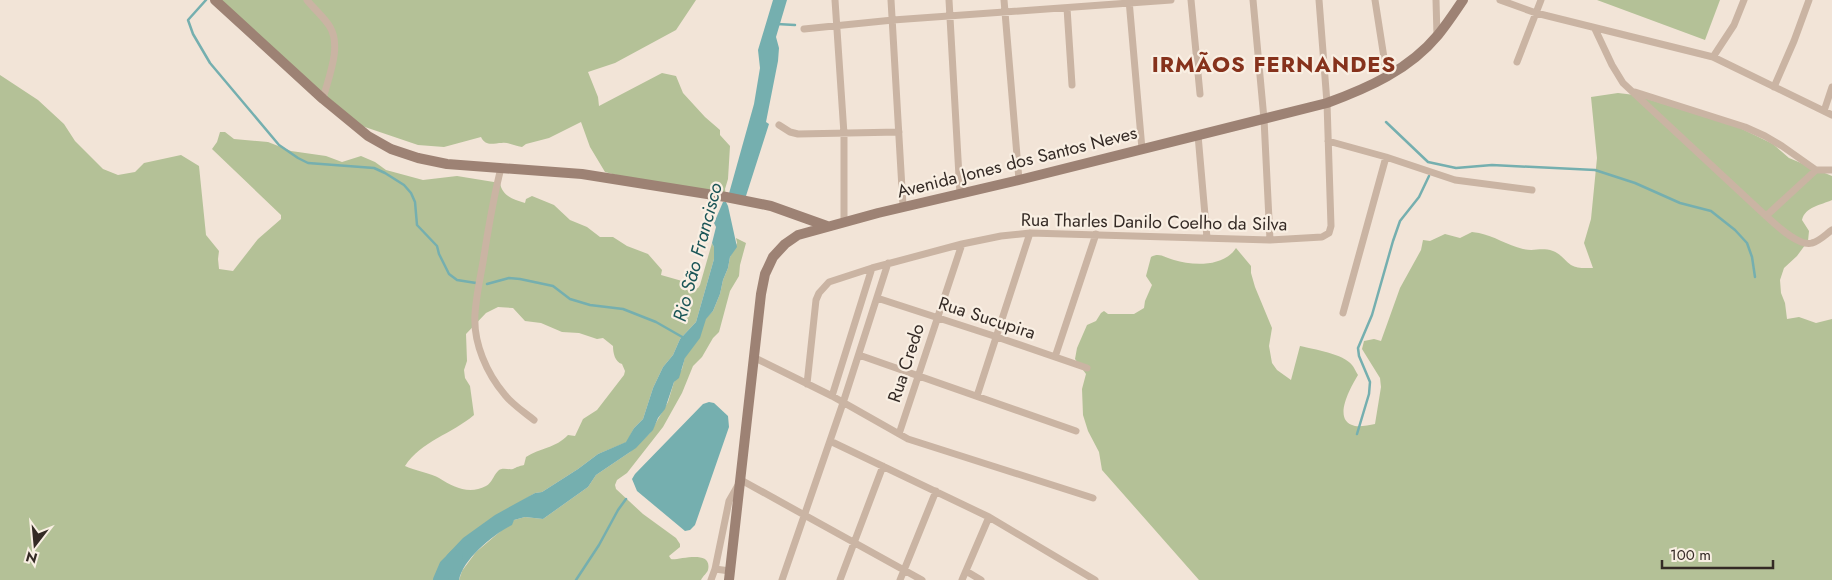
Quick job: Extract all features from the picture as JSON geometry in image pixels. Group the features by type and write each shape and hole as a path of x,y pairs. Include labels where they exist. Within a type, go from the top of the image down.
{"main road":[{"path":"215,0 323,99 368,136 391,150 447,164 582,174 726,197 771,206 827,226"},
{"name":"Avenida Jones dos Santos Neves","path":"730,576 753,357 765,274 774,257 785,244 798,235 844,221 1019,180 1326,103 1370,86 1415,58 1437,36 1462,0"}],"street":[{"path":"307,0 330,28 334,40 333,60 323,99"},
{"path":"835,0 844,134 844,221"},
{"path":"891,0 904,206"},
{"path":"949,0 960,194"},
{"path":"1004,0 1019,180"},
{"path":"804,29 893,20 1172,0"},
{"path":"1191,0 1200,94"},
{"path":"1253,0 1264,119 1270,240"},
{"path":"1319,0 1328,141 1463,181 1532,190"},
{"path":"1375,0 1387,77"},
{"path":"1436,0 1437,36"},
{"path":"1500,0 1536,13 1713,58 1832,115"},
{"path":"1517,62 1541,0"},
{"path":"1713,58 1734,26 1744,0"},
{"path":"1774,87 1809,0"},
{"path":"1129,2 1142,149"},
{"path":"1067,8 1072,85"},
{"path":"1595,29 1623,83 1784,232 1802,243 1810,244 1817,242 1832,230"},
{"path":"1824,111 1832,87"},
{"path":"1631,91 1710,115 1765,136 1816,170 1832,170"},
{"path":"779,125 794,134 899,132"},
{"path":"1198,135 1207,238"},
{"name":"Rua Tharles Danilo Coelho da Silva","path":"807,384 816,300 819,293 828,282 888,263 993,237 1030,233 1270,240 1322,238 1329,233 1331,226 1328,141"},
{"path":"1343,313 1386,157"},
{"path":"501,168 489,224 474,316 482,355 496,384 506,396 534,420"},
{"path":"1766,216 1816,170"},
{"path":"977,396 1030,233"},
{"path":"1055,357 1096,234"},
{"name":"Rua Credo","path":"899,434 962,244"},
{"path":"782,580 844,403 888,263"},
{"path":"832,396 872,268"},
{"name":"Rua Sucupira","path":"877,298 1087,368"},
{"path":"859,355 1076,431"},
{"path":"753,357 832,396 899,434 918,442 1093,498"},
{"path":"830,441 989,517 1095,580"},
{"path":"840,580 883,466"},
{"path":"711,580 730,501 741,480 922,580"},
{"path":"900,580 936,492"},
{"path":"962,580 989,517"},
{"path":"715,569 730,576"},
{"path":"966,571 981,580"}],"green space":[{"path":"217,0 696,0 676,30 615,63 588,72 598,97 599,106 662,73 676,76 683,93 720,130 720,135 730,146 728,179 725,189 726,197 639,181 605,172 590,147 581,122 549,138 526,144 522,147 507,143 487,143 481,137 444,147 418,145 359,125"},
{"path":"1597,0 1720,0 1705,40"},
{"path":"0,75 38,100 64,124 75,141 103,169 118,175 135,172 144,163 181,155 199,166 206,235 219,251 219,269 233,271 258,239 281,219 281,215 212,149 217,142 220,132 225,132 234,139 268,142 291,151 326,156 342,162 361,156 375,162 386,170 423,180 457,176 500,183 503,191 512,198 525,203 526,199 532,196 554,205 570,220 587,227 600,237 613,237 627,246 648,254 662,270 661,275 689,283 692,290 700,285 712,243 714,247 714,259 696,322 680,339 673,355 663,367 653,388 643,419 634,428 627,442 598,454 542,492 535,493 519,503 446,556 441,580 0,580","holes":["498,307 513,308 525,321 541,323 562,332 579,333 597,339 603,338 613,346 615,357 622,364 625,371 624,375 597,410 583,419 575,436 568,435 558,443 531,454 526,457 524,465 513,469 500,470 490,483 480,489 461,489 436,476 405,466 419,450 474,415 470,386 465,378 464,370 467,361 466,334 486,313"]},
{"path":"1618,93 1635,95 1740,128 1773,144 1789,158 1832,176 1832,200 1806,212 1802,220 1809,231 1808,241 1797,256 1784,268 1780,280 1787,319 1799,317 1816,323 1832,319 1832,580 1199,580 1102,470 1099,452 1088,431 1083,415 1082,389 1086,374 1075,359 1077,348 1087,325 1096,321 1104,311 1108,314 1134,314 1144,308 1152,285 1146,276 1151,257 1160,255 1182,262 1199,264 1224,259 1236,248 1251,266 1255,287 1272,328 1269,346 1272,363 1277,370 1291,380 1300,346 1328,352 1348,361 1358,375 1345,403 1344,418 1348,423 1355,426 1375,424 1381,387 1380,378 1362,349 1364,341 1374,339 1381,341 1400,288 1421,250 1423,240 1430,241 1445,234 1460,238 1472,232 1479,233 1523,249 1553,251 1573,266 1593,268 1584,243 1591,219 1597,158 1591,97"},
{"path":"736,238 746,243 739,276 730,291 719,332 713,338 702,357 693,366 682,393 663,427 627,473 617,480 615,485 616,489 643,514 676,538 680,547 669,556 671,559 700,557 705,559 708,563 708,570 701,580 459,580 462,571 476,552 514,520 525,517 543,519 588,487 596,475 630,452 650,433 668,402 685,357 706,318 713,311 720,294 730,257 737,243"}],"water":[{"path":"773,0 787,0 776,37 779,48 778,61 766,122 769,124 745,199 728,197 754,104 760,68 758,50"},
{"path":"723,202 726,202 728,206 737,247 730,257 720,294 713,311 706,319 700,338 685,358 679,378 674,382 665,409 658,418 653,430 636,448 596,475 588,487 543,519 525,517 514,520 512,525 480,548 466,564 459,580 441,580 446,556 463,538 495,515 535,493 542,492 598,454 626,442 634,428 643,419 653,388 663,367 673,355 680,339 696,322 714,259 712,243 716,227 714,223"},
{"path":"714,403 728,416 729,427 695,525 690,530 685,531 637,491 632,479 703,404"}],"waterway":[{"path":"206,0 188,20 193,34 210,63 279,145 308,163 374,168 404,185 411,193 415,202 417,225 437,246 449,274 457,280 476,283"},
{"path":"777,24 795,25"},
{"path":"1386,122 1428,162 1456,168 1492,165 1595,170 1635,183 1680,203 1711,211 1735,230 1747,243 1752,257 1755,277"},
{"path":"1357,434 1369,394 1370,382 1359,356 1358,348 1372,315 1400,221 1419,197 1429,176"},
{"path":"487,284 509,278 553,286 570,299 590,305 623,309 656,322 684,338"},
{"path":"576,580 626,499"},
{"name":"Rio São Francisco","path":"440,580 446,566 456,556"}],"district":[{"name":"IRMÃOS FERNANDES","path":"1274,64"}]}
